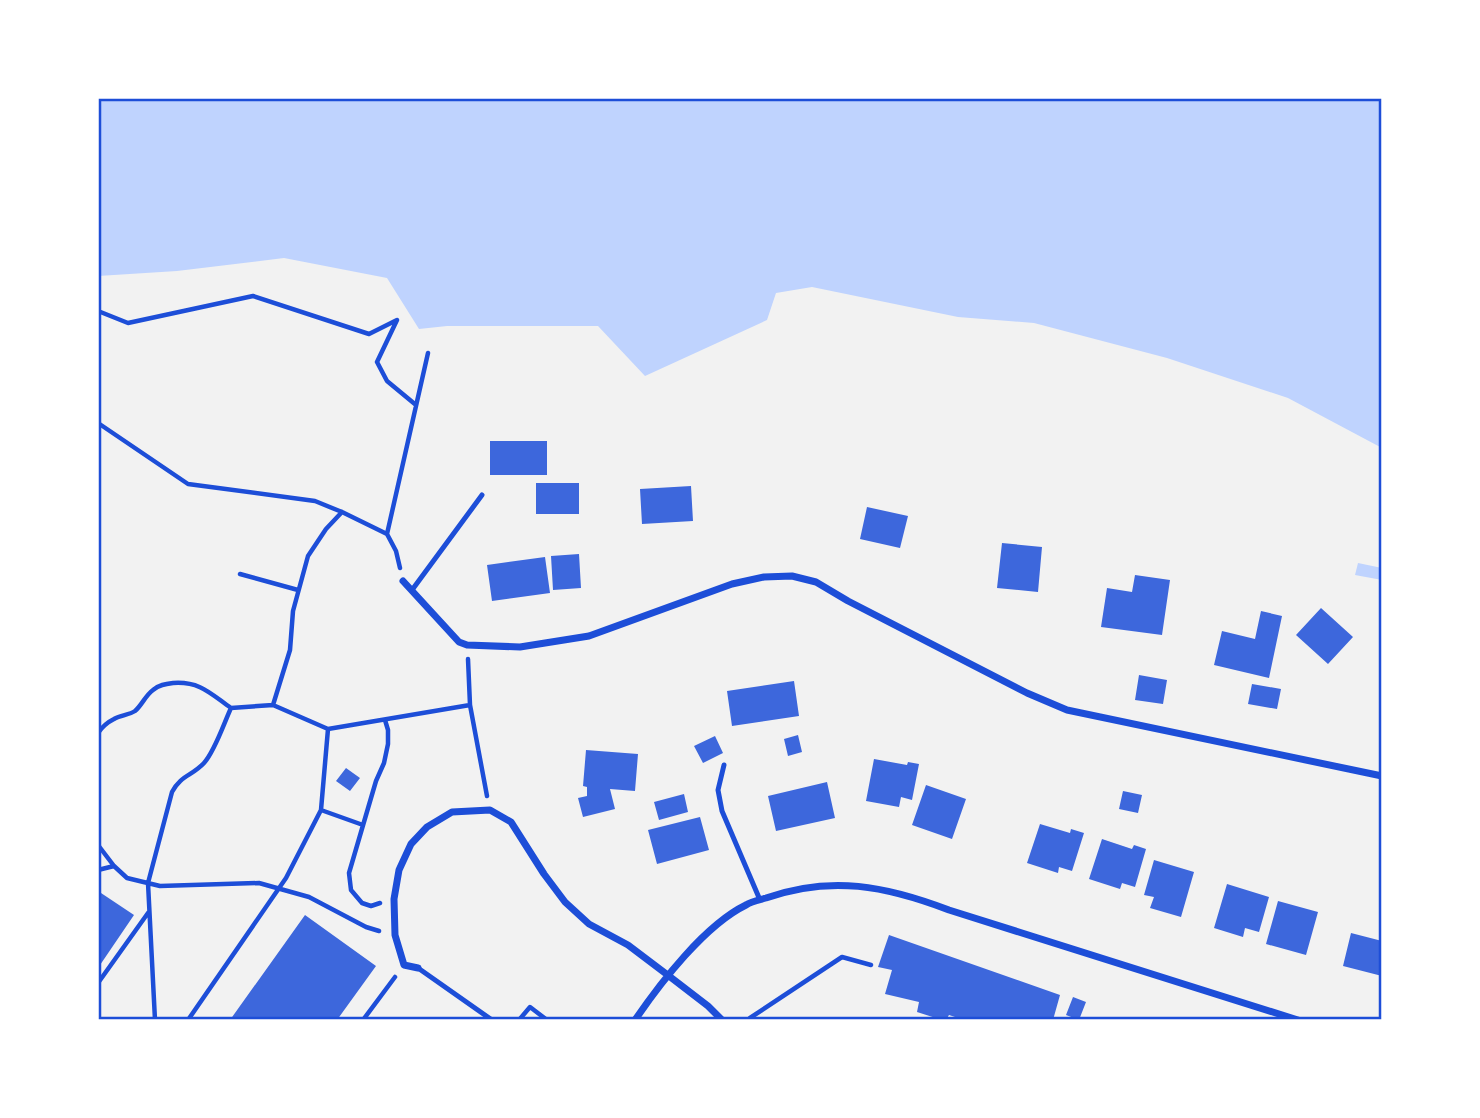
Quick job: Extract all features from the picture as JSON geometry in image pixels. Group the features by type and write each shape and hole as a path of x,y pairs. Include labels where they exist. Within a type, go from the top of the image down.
{"street":[{"path":"403,581 459,642 467,645 520,647 589,636 732,584 764,577 792,576 816,582 1027,693 1066,710 1382,776"},
{"path":"418,968 404,965 395,935 394,899 399,870 411,844 426,827 452,812 490,810 511,822 565,902 589,924 628,945 708,1006 722,1020"},
{"path":"635,1020 707,931 746,904 809,886 843,885 875,887 922,900 1298,1020"}],"lane":[{"path":"412,590 482,495"},
{"path":"724,765 718,790 722,811 760,900"},
{"path":"418,968 492,1020"}],"path":[{"path":"98,311 128,323 253,296 369,334 397,320 377,362 387,382 416,405"},
{"path":"387,534 428,353"},
{"path":"98,423 188,484 315,501 387,534 396,551 403,581"},
{"path":"273,705 290,650 293,611 308,556 326,528 342,512"},
{"path":"240,574 298,590"},
{"path":"467,645 470,705 490,810"},
{"path":"98,733 115,718 135,710 155,687 181,682 207,690 232,708 273,705 328,729 470,705"},
{"path":"155,1020 148,883 172,792 177,783 207,760 232,708"},
{"path":"385,720 388,744 384,763 376,781 349,873 351,890 362,903 371,906 394,899"},
{"path":"188,1020 286,878 321,810 328,729"},
{"path":"321,810 363,825"},
{"path":"98,845 127,878 160,886 259,883 309,898 366,927 395,935"},
{"path":"98,870 114,866"},
{"path":"98,983 149,912"},
{"path":"750,1018 842,957 871,965"},
{"path":"363,1020 404,965"},
{"path":"519,1020 530,1007 547,1020"}],"water":[{"path":"98,98 1382,98 1382,448 1288,398 1167,358 1034,323 958,317 812,287 776,293 767,320 645,376 598,326 447,326 419,329 387,278 284,258 177,271 98,276"},
{"path":"1358,563 1382,568 1382,580 1355,575"}],"building":[{"path":"490,441 547,441 547,475 490,475"},
{"path":"536,483 579,483 579,514 536,514"},
{"path":"691,486 693,521 642,524 640,489"},
{"path":"867,507 908,516 900,548 860,539"},
{"path":"1002,543 1042,547 1038,592 997,588"},
{"path":"579,554 581,588 553,590 551,556"},
{"path":"545,557 550,593 492,601 487,565"},
{"path":"1135,575 1170,580 1162,635 1101,627 1107,588 1132,592"},
{"path":"1321,608 1353,637 1328,664 1296,635"},
{"path":"1261,611 1282,616 1269,678 1214,665 1222,631 1255,639"},
{"path":"1139,675 1167,680 1163,704 1135,700"},
{"path":"794,681 799,716 732,726 727,691"},
{"path":"1252,684 1281,689 1277,709 1248,704"},
{"path":"798,735 802,752 788,756 784,739"},
{"path":"715,736 723,753 703,763 694,746"},
{"path":"586,750 638,754 635,791 610,789 615,809 583,817 578,798 587,796 587,787 583,786"},
{"path":"874,759 907,765 908,762 919,764 912,800 901,797 899,807 866,801"},
{"path":"346,768 360,778 350,791 336,781"},
{"path":"827,782 835,818 776,831 768,796"},
{"path":"926,785 966,799 952,839 912,825"},
{"path":"1123,791 1142,795 1138,813 1119,809"},
{"path":"684,794 688,812 659,820 654,802"},
{"path":"700,817 709,850 657,864 648,830"},
{"path":"1040,824 1070,833 1071,829 1084,833 1072,871 1059,867 1058,873 1027,863"},
{"path":"1102,839 1132,849 1134,845 1146,849 1135,887 1122,883 1120,889 1089,879"},
{"path":"1154,860 1194,872 1181,917 1150,908 1154,897 1144,895"},
{"path":"1227,884 1269,897 1259,932 1245,928 1243,937 1214,928"},
{"path":"98,891 134,915 98,968"},
{"path":"1278,901 1318,912 1306,955 1266,944"},
{"path":"305,915 376,966 337,1020 230,1020"},
{"path":"1351,933 1382,941 1382,976 1343,966"},
{"path":"889,935 1060,995 1053,1020 964,1020 949,1015 946,1020 942,1020 917,1012 919,1002 885,994 892,970 878,967"},
{"path":"1073,997 1086,1002 1079,1020 1066,1015"}]}
